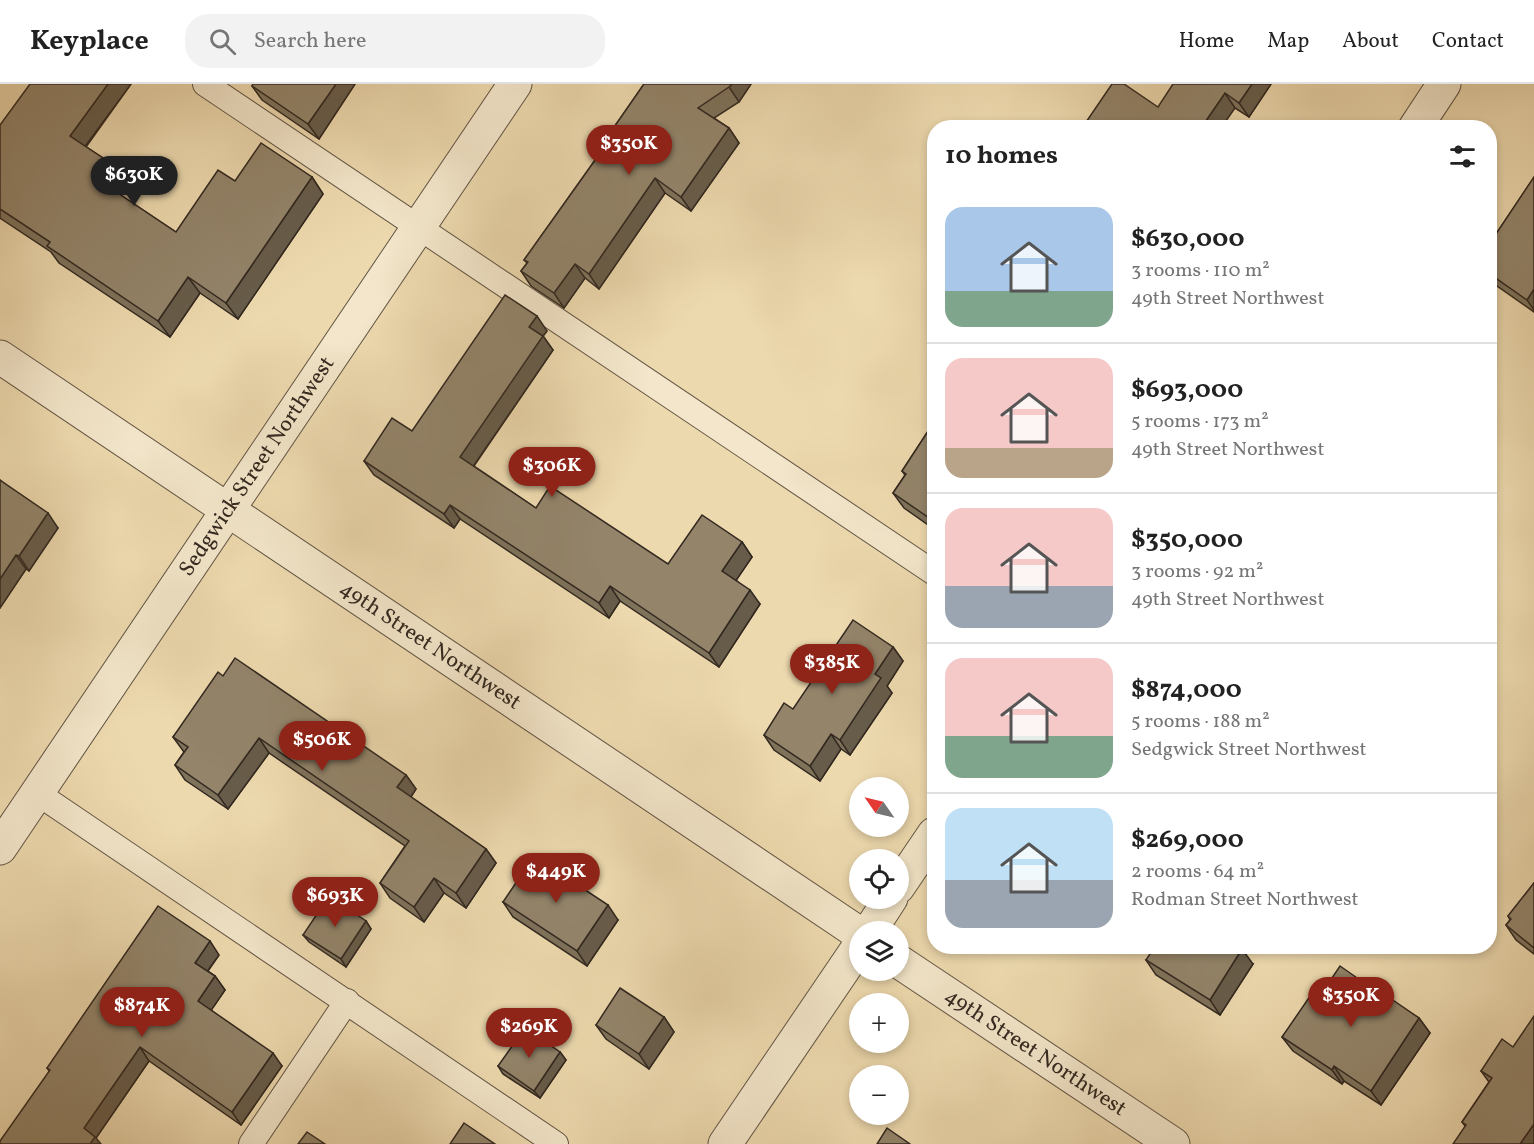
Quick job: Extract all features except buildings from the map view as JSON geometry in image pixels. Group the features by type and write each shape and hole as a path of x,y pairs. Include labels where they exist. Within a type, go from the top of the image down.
{"street":[{"name":"Sedgwick Street Northwest","path":"0,848 515,84"},
{"path":"1420,120 1444,84"},
{"name":"49th Street Northwest","path":"0,357 849,927"},
{"path":"909,871 927,844"},
{"path":"725,1144 849,961"},
{"name":"49th Street Northwest","path":"909,968 1173,1144"}],"lane":[{"path":"205,84 927,568"},
{"path":"37,793 556,1144"},
{"path":"251,1144 346,1001"}]}
